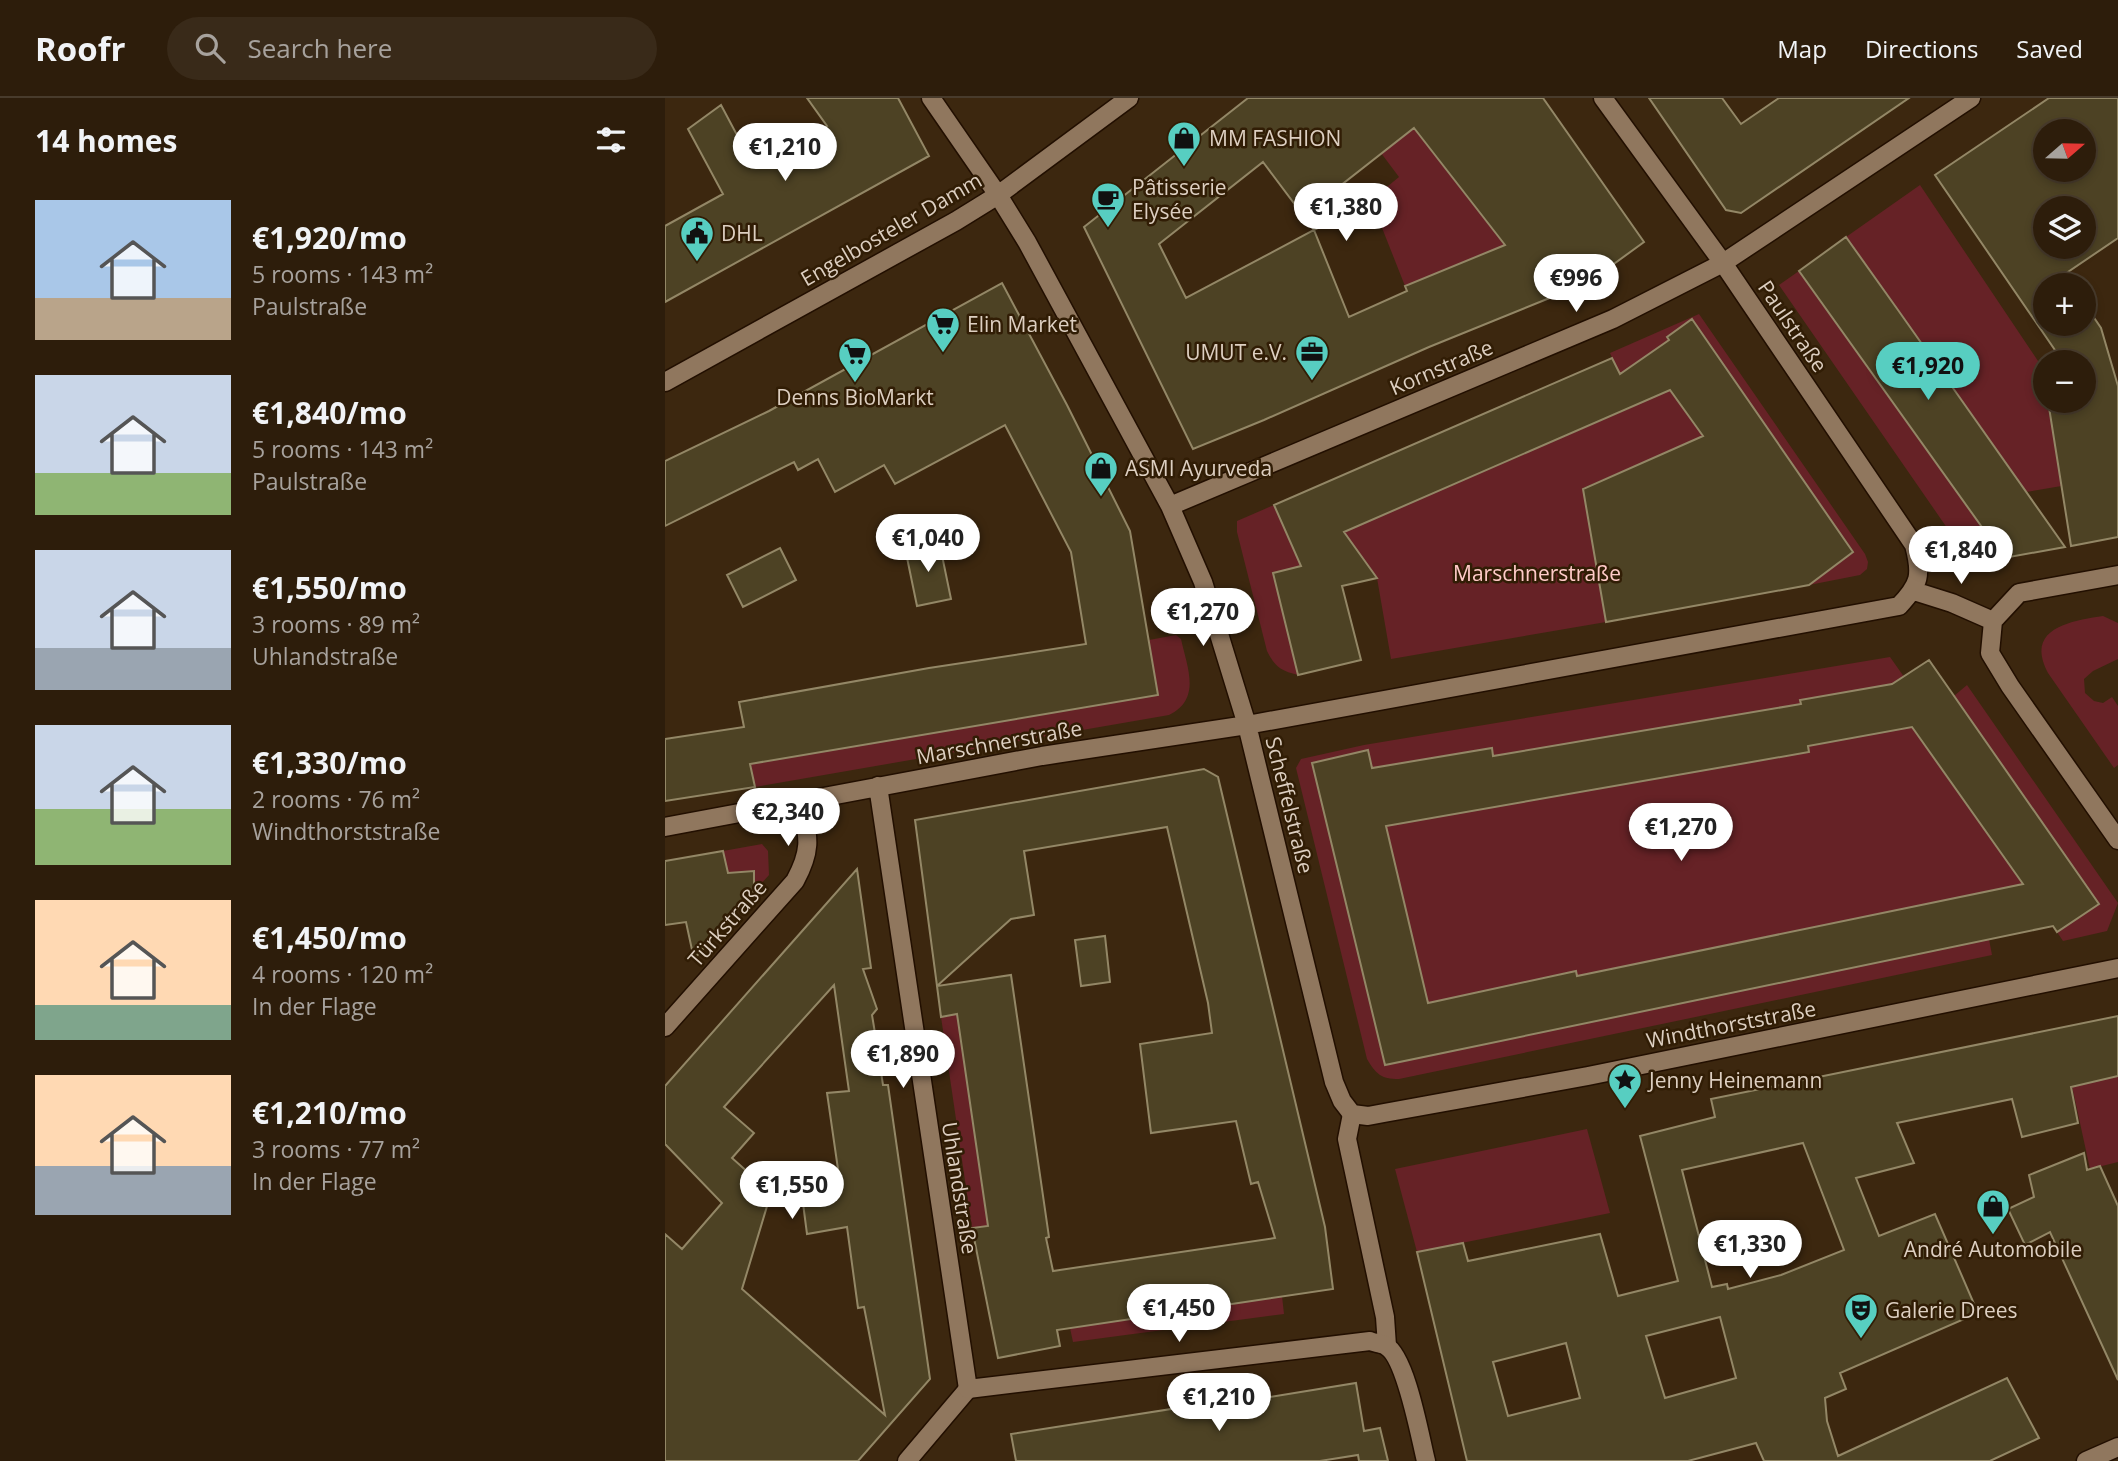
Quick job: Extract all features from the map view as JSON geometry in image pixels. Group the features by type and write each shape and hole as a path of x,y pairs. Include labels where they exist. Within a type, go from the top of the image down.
{"street":[{"name":"Scheffelstraße","path":"931,98 1027,242 1170,506 1203,582 1247,725 1334,1082 1342,1101 1352,1114"},
{"name":"Engelbosteler Damm","path":"667,375 956,221 998,195 1129,98"},
{"name":"Paulstraße","path":"1603,98 1723,263 1914,545 1920,567 1914,591"},
{"name":"Kornstraße","path":"1170,506 1613,319 1723,263 1971,98"},
{"path":"2118,575 2019,593 1993,621 1990,653 2010,686 2118,840"},
{"path":"1914,591 1952,603 1993,621"},
{"name":"Marschnerstraße","path":"665,827 1042,756 1247,725 1866,614 1899,606 1914,591"},
{"name":"Uhlandstraße","path":"877,786 968,1389"},
{"name":"Türkstraße","path":"665,1027 795,881 807,858 807,832 801,800"},
{"name":"Windthorststraße","path":"1352,1114 1368,1116 1588,1076 2118,968"},
{"path":"1352,1114 1347,1139 1385,1317 1387,1346 1397,1359 1406,1381 1426,1461"},
{"path":"907,1461 968,1389 1344,1342 1370,1341 1387,1346"},
{"path":"2086,1461 2118,1447"}],"green space":[{"path":"1415,127 1491,227 1519,225 1524,238 1405,286 1371,200 1399,177 1381,153"},
{"path":"1920,185 2033,354 2033,413 2049,413 2050,418 2118,408 2085,482 2026,492 1846,237"},
{"path":"1799,271 2004,558 1972,564 1779,285"},
{"path":"1699,314 1865,554 1867,569 1860,575 1809,585 1853,552 1692,319 1667,337 1706,440 1700,516 1658,456 1583,488 1606,622 1391,659 1377,578 1358,552 1273,573 1298,675 1276,665 1267,651 1237,532 1237,521 1274,505 1295,553 1633,407 1610,353"},
{"path":"2103,616 2118,623 2118,659 2093,671 2084,679 2085,693 2094,701 2103,703 2112,697 2118,706 2118,765 2114,768 2048,673 2042,658 2042,646 2054,629"},
{"path":"1176,635 1181,639 1190,682 1186,700 1169,715 755,787 751,764 1158,695 1149,640"},
{"path":"1890,657 1907,681 1801,700 1801,704 1493,756 1491,748 1372,769 1368,751 1312,763 1385,1065 1988,939 1827,925 1577,976 1576,971 1428,1003 1383,818 1913,727 2053,926 1994,910 2000,937 1989,939 1992,955 1399,1079 1383,1077 1373,1068 1367,1059 1296,768 1301,759 1364,745"},
{"path":"1967,685 2118,903 2107,931 2063,941 2057,932 2099,904 1954,696"},
{"path":"762,844 768,851 769,875 734,914 731,894 751,889 754,885 752,874 748,872 728,874 723,851"},
{"path":"957,1014 988,1226 972,1228 941,1017"},
{"path":"2118,1076 2118,1162 2090,1169 2072,1086"},
{"path":"1587,1129 1610,1213 1417,1252 1395,1169"},
{"path":"1282,1296 1284,1314 1073,1342 1070,1328"}],"building":[{"path":"807,98 898,98 929,156 665,302 665,226 723,194 688,129 721,105 754,167 827,126"},
{"path":"1248,98 1543,98 1644,242 1589,282 1429,347 1193,449 1084,227","holes":["1414,128 1505,245 1405,286 1407,291 1349,317 1314,230 1357,207 1340,186","1263,162 1314,230 1186,298 1159,244"]},
{"path":"1649,98 1722,98 1741,124 1779,98 1909,98 1741,213 1726,210"},
{"path":"2049,98 2118,98 2118,238 2096,253 2096,196 2033,196 2033,259 2087,259 2066,273 2033,273 2033,318 1935,175"},
{"path":"1846,237 2065,547 2004,558 1799,271"},
{"path":"1002,283 1130,531 1158,695 750,764 755,787 665,801 665,739 744,727 739,702 929,668 1086,644 1071,552 1005,425 895,484 884,465 835,492 818,459 798,470 794,462 665,526 665,461 769,411"},
{"path":"1692,319 1853,552 1809,585 1606,622 1583,489 1703,436 1670,390 1344,532 1377,578 1342,586 1361,660 1298,675 1273,573 1301,566 1274,505 1612,358 1620,374 1669,340 1667,337"},
{"path":"2096,321 2101,328 2118,386 2118,537 2071,546 2050,413 2096,413 2096,350 2055,350 2045,336 2096,336"},
{"path":"939,541 951,599 917,606 905,548"},
{"path":"780,548 796,580 743,607 727,575"},
{"path":"1929,660 2099,904 2057,932 2053,926 1385,1065 1312,763 1368,750 1372,768 1492,748 1493,756 1801,704 1800,700 1892,684","holes":["1912,727 2023,884 1577,976 1576,971 1428,1003 1386,826 1809,752 1808,746"]},
{"path":"1204,769 1218,777 1325,1227 1333,1289 1057,1330 1060,1346 998,1358 972,1228 988,1226 957,1014 941,1017 915,820","holes":["1167,827 1208,1003 1212,1033 1140,1044 1151,1133 1236,1121 1251,1184 1258,1182 1275,1238 1053,1271 1046,1238 1049,1237 1011,975 937,986 1011,919 1034,915 1024,851"]},
{"path":"723,851 728,873 754,871 754,891 694,959 686,922 665,925 665,861"},
{"path":"857,869 871,968 863,969 877,1009 872,1015 883,1085 888,1085 930,1379 858,1461 665,1461 665,1234 682,1249 722,1203 665,1144 665,1086","holes":["834,985 849,1091 827,1093 840,1183 801,1188 807,1234 847,1227 858,1308 864,1307 885,1415 742,1289 771,1193 732,1158 754,1133 724,1107"]},
{"path":"1105,936 1110,982 1081,986 1075,940"},
{"path":"2118,1016 2118,1076 2071,1087 2078,1123 2022,1137 2012,1099 1897,1123 1914,1163 1856,1178 1879,1236 1935,1214 1978,1313 1840,1373 1846,1389 1825,1398 1827,1421 1838,1456 2007,1378 2039,1438 1990,1461 1764,1461 1756,1443 1688,1461 1467,1461 1417,1252 1463,1243 1468,1261 1600,1234 1618,1296 1678,1281 1640,1136 1715,1117 1711,1099","holes":["1803,1143 1844,1250 1781,1275 1728,1289 1727,1284 1712,1287 1682,1170","1720,1317 1736,1378 1665,1398 1646,1336","1566,1343 1580,1398 1508,1416 1493,1362"]},
{"path":"2084,1153 2087,1170 2100,1166 2118,1206 2118,1380 2050,1232 2025,1245 2008,1209 2034,1197 2029,1175"},
{"path":"1356,1383 1364,1431 1380,1428 1388,1461 1359,1461 1358,1455 1320,1461 1016,1461 1011,1434 1178,1408 1179,1412"}],"place":[{"name":"MM FASHION","path":"1184,168"},
{"name":"Pâtisserie Elysée","path":"1108,229"},
{"name":"DHL","path":"697,263"},
{"name":"Elin Market","path":"943,354"},
{"name":"UMUT e.V.","path":"1312,382"},
{"name":"Denns BioMarkt","path":"855,384"},
{"name":"ASMI Ayurveda","path":"1101,498"},
{"name":"Jenny Heinemann","path":"1625,1110"},
{"name":"André Automobile","path":"1993,1236"},
{"name":"Galerie Drees","path":"1861,1340"}]}
